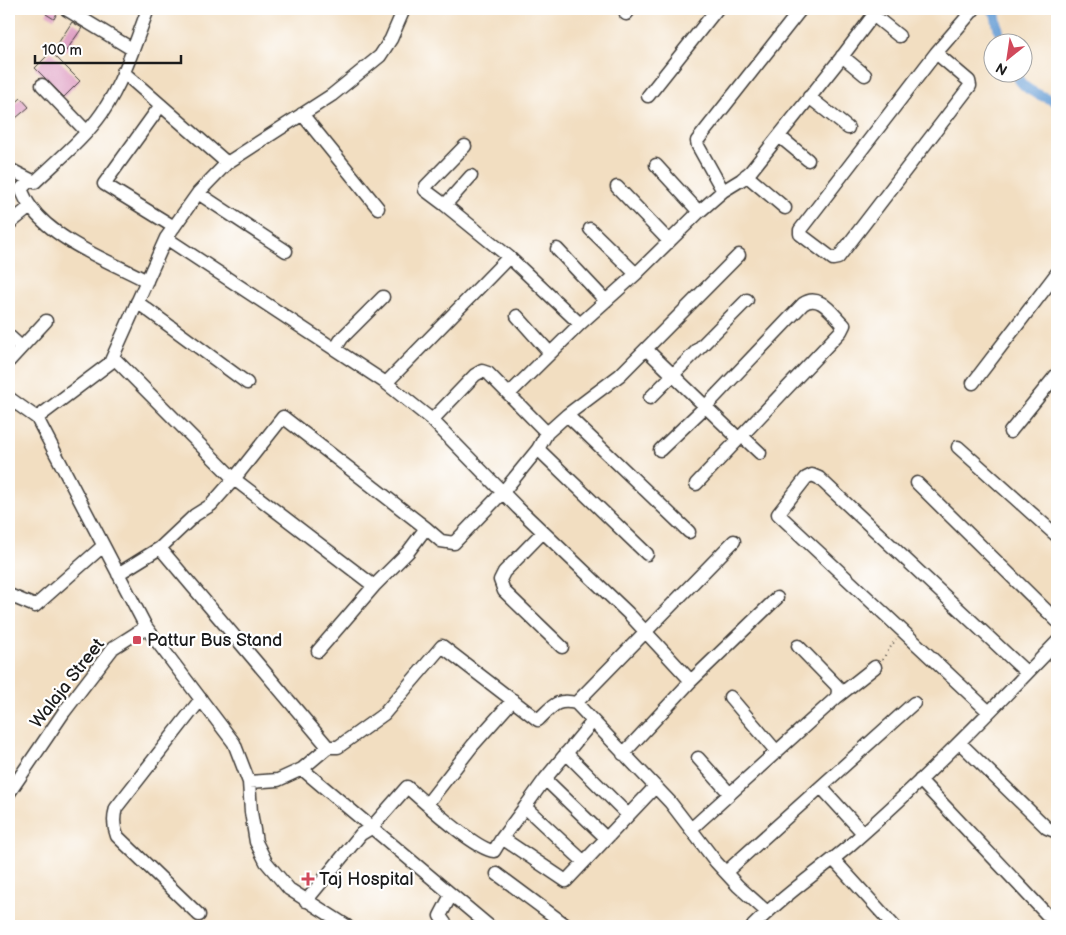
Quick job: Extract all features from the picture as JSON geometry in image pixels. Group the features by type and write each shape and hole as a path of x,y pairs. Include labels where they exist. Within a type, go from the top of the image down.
{"street":[{"path":"66,9 132,49"},
{"path":"9,169 35,182 87,132 102,112 123,72 148,9"},
{"path":"37,418 110,363 166,238 198,193 227,163 332,95 380,56 391,39 404,9"},
{"path":"648,96 717,9"},
{"path":"723,191 698,146 697,140 801,9"},
{"path":"936,53 969,81 970,86 838,258 833,259 800,234 800,230 936,53 974,9"},
{"path":"509,394 699,212 723,191 746,175 779,136 875,12 899,36"},
{"path":"842,56 865,75"},
{"path":"123,72 227,163"},
{"path":"42,85 87,132"},
{"path":"809,97 848,128"},
{"path":"161,105 104,184 106,187 174,227"},
{"path":"302,114 378,208"},
{"path":"779,136 808,160"},
{"path":"465,146 426,186 425,190 509,257 580,324"},
{"path":"656,166 699,212"},
{"path":"746,175 785,208"},
{"path":"445,205 470,176"},
{"path":"30,180 21,189 30,207 46,224 63,237 147,281"},
{"path":"617,187 669,241"},
{"path":"198,193 286,251"},
{"path":"9,224 30,207"},
{"path":"590,229 636,274"},
{"path":"166,238 335,348 386,383 432,420 502,492 628,613 691,681"},
{"path":"557,249 606,301"},
{"path":"118,574 160,548 195,515 211,505 283,417 441,541 454,543 502,492 538,449 547,433 567,415 620,375 738,255"},
{"path":"386,383 509,257"},
{"path":"973,382 1057,273"},
{"path":"335,348 342,338 383,297"},
{"path":"650,398 747,300"},
{"path":"660,450 705,407 803,304 811,300 822,304 844,325 839,334 743,437 696,484"},
{"path":"138,302 247,383"},
{"path":"517,316 550,353"},
{"path":"9,361 46,321"},
{"path":"9,336 21,348"},
{"path":"646,349 739,439 743,437"},
{"path":"113,357 234,479 374,586"},
{"path":"432,420 475,375 482,371 488,373 547,433"},
{"path":"1010,432 1057,374"},
{"path":"9,398 37,418 146,628 234,743 249,782 256,842 266,862 288,889 347,926"},
{"path":"567,415 689,532"},
{"path":"743,437 760,453"},
{"path":"958,447 1057,536"},
{"path":"538,449 647,554"},
{"path":"989,712 778,514 806,478 812,475 819,478 1027,673"},
{"path":"918,483 1057,621"},
{"path":"318,651 374,586 408,552 426,528"},
{"path":"544,532 504,572 500,580 504,591 562,647"},
{"path":"576,704 734,541"},
{"path":"9,595 34,606 103,546"},
{"path":"160,548 328,747"},
{"path":"623,754 691,681 776,598"},
{"name":"Walaja Street","path":"9,794 64,712 112,648 146,628"},
{"path":"757,925 767,912 833,859 960,743 1057,642"},
{"path":"249,782 278,780 302,769 328,747 338,747 384,714 442,646 538,720 552,706 564,700 576,704 670,802 738,886 767,912"},
{"path":"798,646 837,686 837,697"},
{"path":"691,829 837,697 875,667"},
{"path":"730,698 777,752"},
{"path":"198,915 117,836 113,819 116,808 201,699"},
{"path":"427,804 473,745 513,700"},
{"path":"726,872 914,703"},
{"path":"306,901 361,834 371,828 407,787 474,842 488,850 494,851 545,779 593,721"},
{"path":"960,743 1047,828 1057,832"},
{"path":"566,753 628,815"},
{"path":"698,758 730,794"},
{"path":"302,769 489,926"},
{"path":"545,779 606,838"},
{"path":"920,780 1051,918"},
{"path":"502,838 566,881 655,787"},
{"path":"821,787 863,832"},
{"path":"525,807 583,862"},
{"path":"833,859 894,926"},
{"path":"497,874 567,926"},
{"path":"447,926 440,916 451,895"}],"path":[{"path":"875,667 885,657 902,630"}],"building":[{"path":"49,9 58,11 54,19 46,14"},
{"path":"72,22 82,28 66,51 57,45"},
{"path":"51,52 80,81 64,97 35,68"},
{"path":"9,82 16,89 9,96"},
{"path":"21,98 29,107 16,118 9,109"}],"waterway":[{"path":"991,9 995,13 999,32"},
{"path":"1021,82 1039,95 1057,102"}],"place":[{"name":"Pattur Bus Stand","path":"137,640"},
{"name":"Taj Hospital","path":"308,879"}]}
